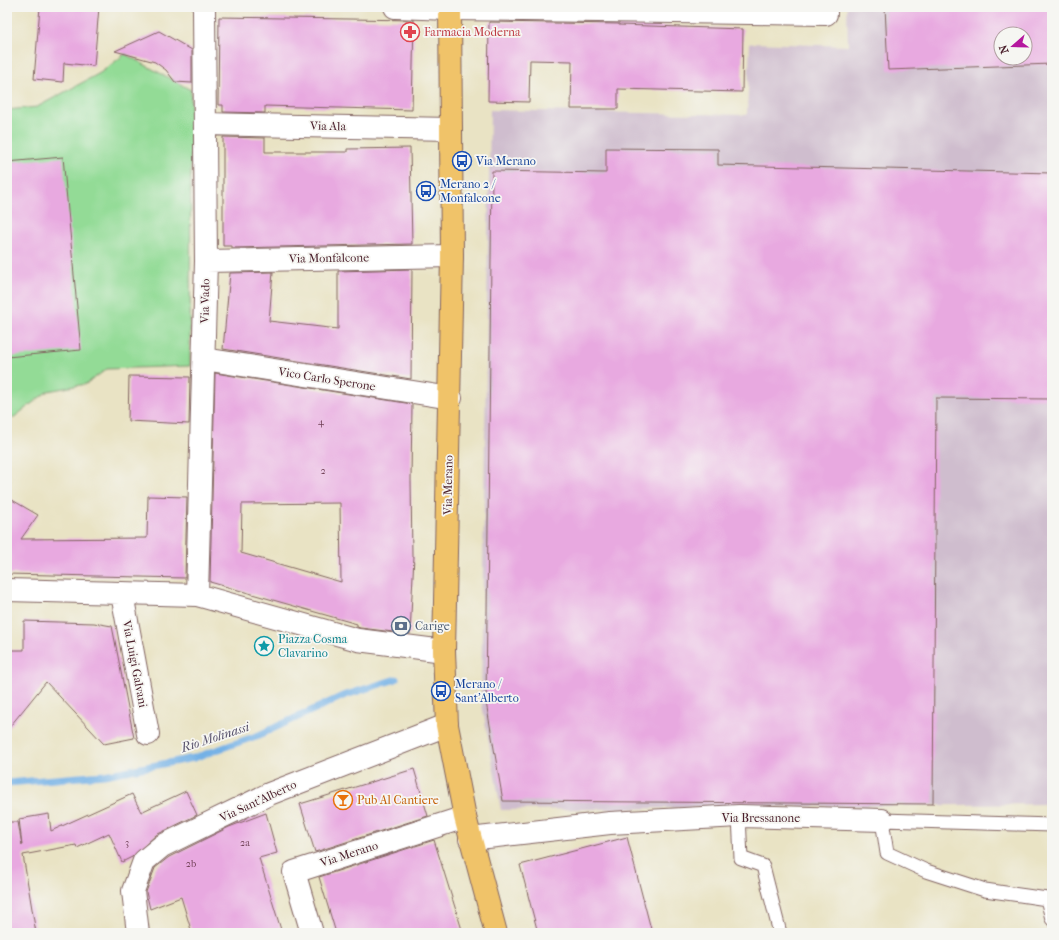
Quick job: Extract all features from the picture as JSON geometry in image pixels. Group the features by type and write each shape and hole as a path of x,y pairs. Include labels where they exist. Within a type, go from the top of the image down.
{"main road":[{"name":"Via Merano","path":"450,8 452,256 451,398 444,651 447,724 470,840 496,933"}],"street":[{"name":"Via Vado","path":"197,595 206,261 204,7"},
{"path":"395,7 826,11"},
{"name":"Via Ala","path":"205,124 451,129"},
{"name":"Via Monfalcone","path":"206,261 452,256"},
{"name":"Vico Carlo Sperone","path":"204,359 451,398"},
{"path":"7,590 197,595 358,640 444,651"},
{"name":"Via Luigi Galvani","path":"122,594 148,734"},
{"name":"Via Sant'Alberto","path":"138,933 133,891 144,861 162,846 269,794 447,724"},
{"name":"Via Bressanone","path":"470,840 610,823 739,816 882,820"},
{"name":"Via Merano","path":"312,933 294,872 465,817"}],"lane":[{"path":"739,816 741,858 763,866 780,933"},
{"name":"Via Bressanone","path":"882,820 1052,825"},
{"path":"882,820 887,854 926,871 985,890 1049,899 1052,919"}],"shaded area":[{"path":"847,7 1052,7 1052,804 501,810 481,699 490,110 747,115 750,43 848,46"}],"green space":[{"path":"125,54 191,90 190,366 107,369 86,384 48,391 13,418 7,415 7,110 37,107 100,73"}],"building":[{"path":"40,7 99,7 94,66 64,63 63,82 34,79"},
{"path":"885,7 1052,7 1052,64 1033,65 1033,26 993,26 993,66 997,66 888,70"},
{"path":"219,17 414,20 412,110 265,106 265,113 223,112 223,105 218,105"},
{"path":"489,22 619,24 743,29 742,92 618,89 618,109 571,109 572,61 530,60 529,102 488,101"},
{"path":"159,31 192,50 192,83 175,82 166,70 155,62 115,51"},
{"path":"223,137 265,138 265,152 347,152 347,149 410,148 412,244 232,248 232,246 223,246"},
{"path":"606,148 718,149 718,165 1052,173 1052,399 936,398 933,804 503,801 486,702 492,171 606,173"},
{"path":"63,157 81,350 7,357 7,162"},
{"path":"412,269 411,379 223,349 230,273 273,272 269,321 338,329 338,271"},
{"path":"215,373 412,404 412,556 414,556 410,634 360,628 357,627 357,624 210,582","holes":["340,503 341,582 241,553 242,504"]},
{"path":"129,376 190,377 189,424 128,421"},
{"path":"148,496 187,497 185,578 7,574 7,497 38,515 21,539 147,538"},
{"path":"24,621 94,623 112,626 134,738 104,744 46,682 7,730 7,657 10,657 10,650 24,650"},
{"path":"414,769 428,816 315,852 300,804"},
{"path":"186,791 197,815 156,835 132,857 122,862 109,833 77,848 76,845 23,855 36,933 7,933 7,822 18,822 22,845 19,819 49,814 51,831 132,794 141,812"},
{"path":"266,813 277,853 259,858 282,933 192,933 181,897 150,909 146,892 155,868 169,857 229,827"},
{"path":"627,837 652,933 538,933 520,865"},
{"path":"434,840 463,933 336,933 319,877"}],"waterway":[{"name":"Rio Molinassi","path":"7,783 104,775 194,758 259,735 343,696 396,679"}],"place":[{"name":"Farmacia Moderna","path":"410,32"},
{"name":"Via Merano","path":"462,161"},
{"name":"Merano 2 / Monfalcone","path":"426,191"},
{"name":"Carige","path":"401,626"},
{"name":"Piazza Cosma Clavarino","path":"264,646"},
{"name":"Merano / Sant'Alberto","path":"441,691"},
{"name":"Pub Al Cantiere","path":"343,800"}]}
